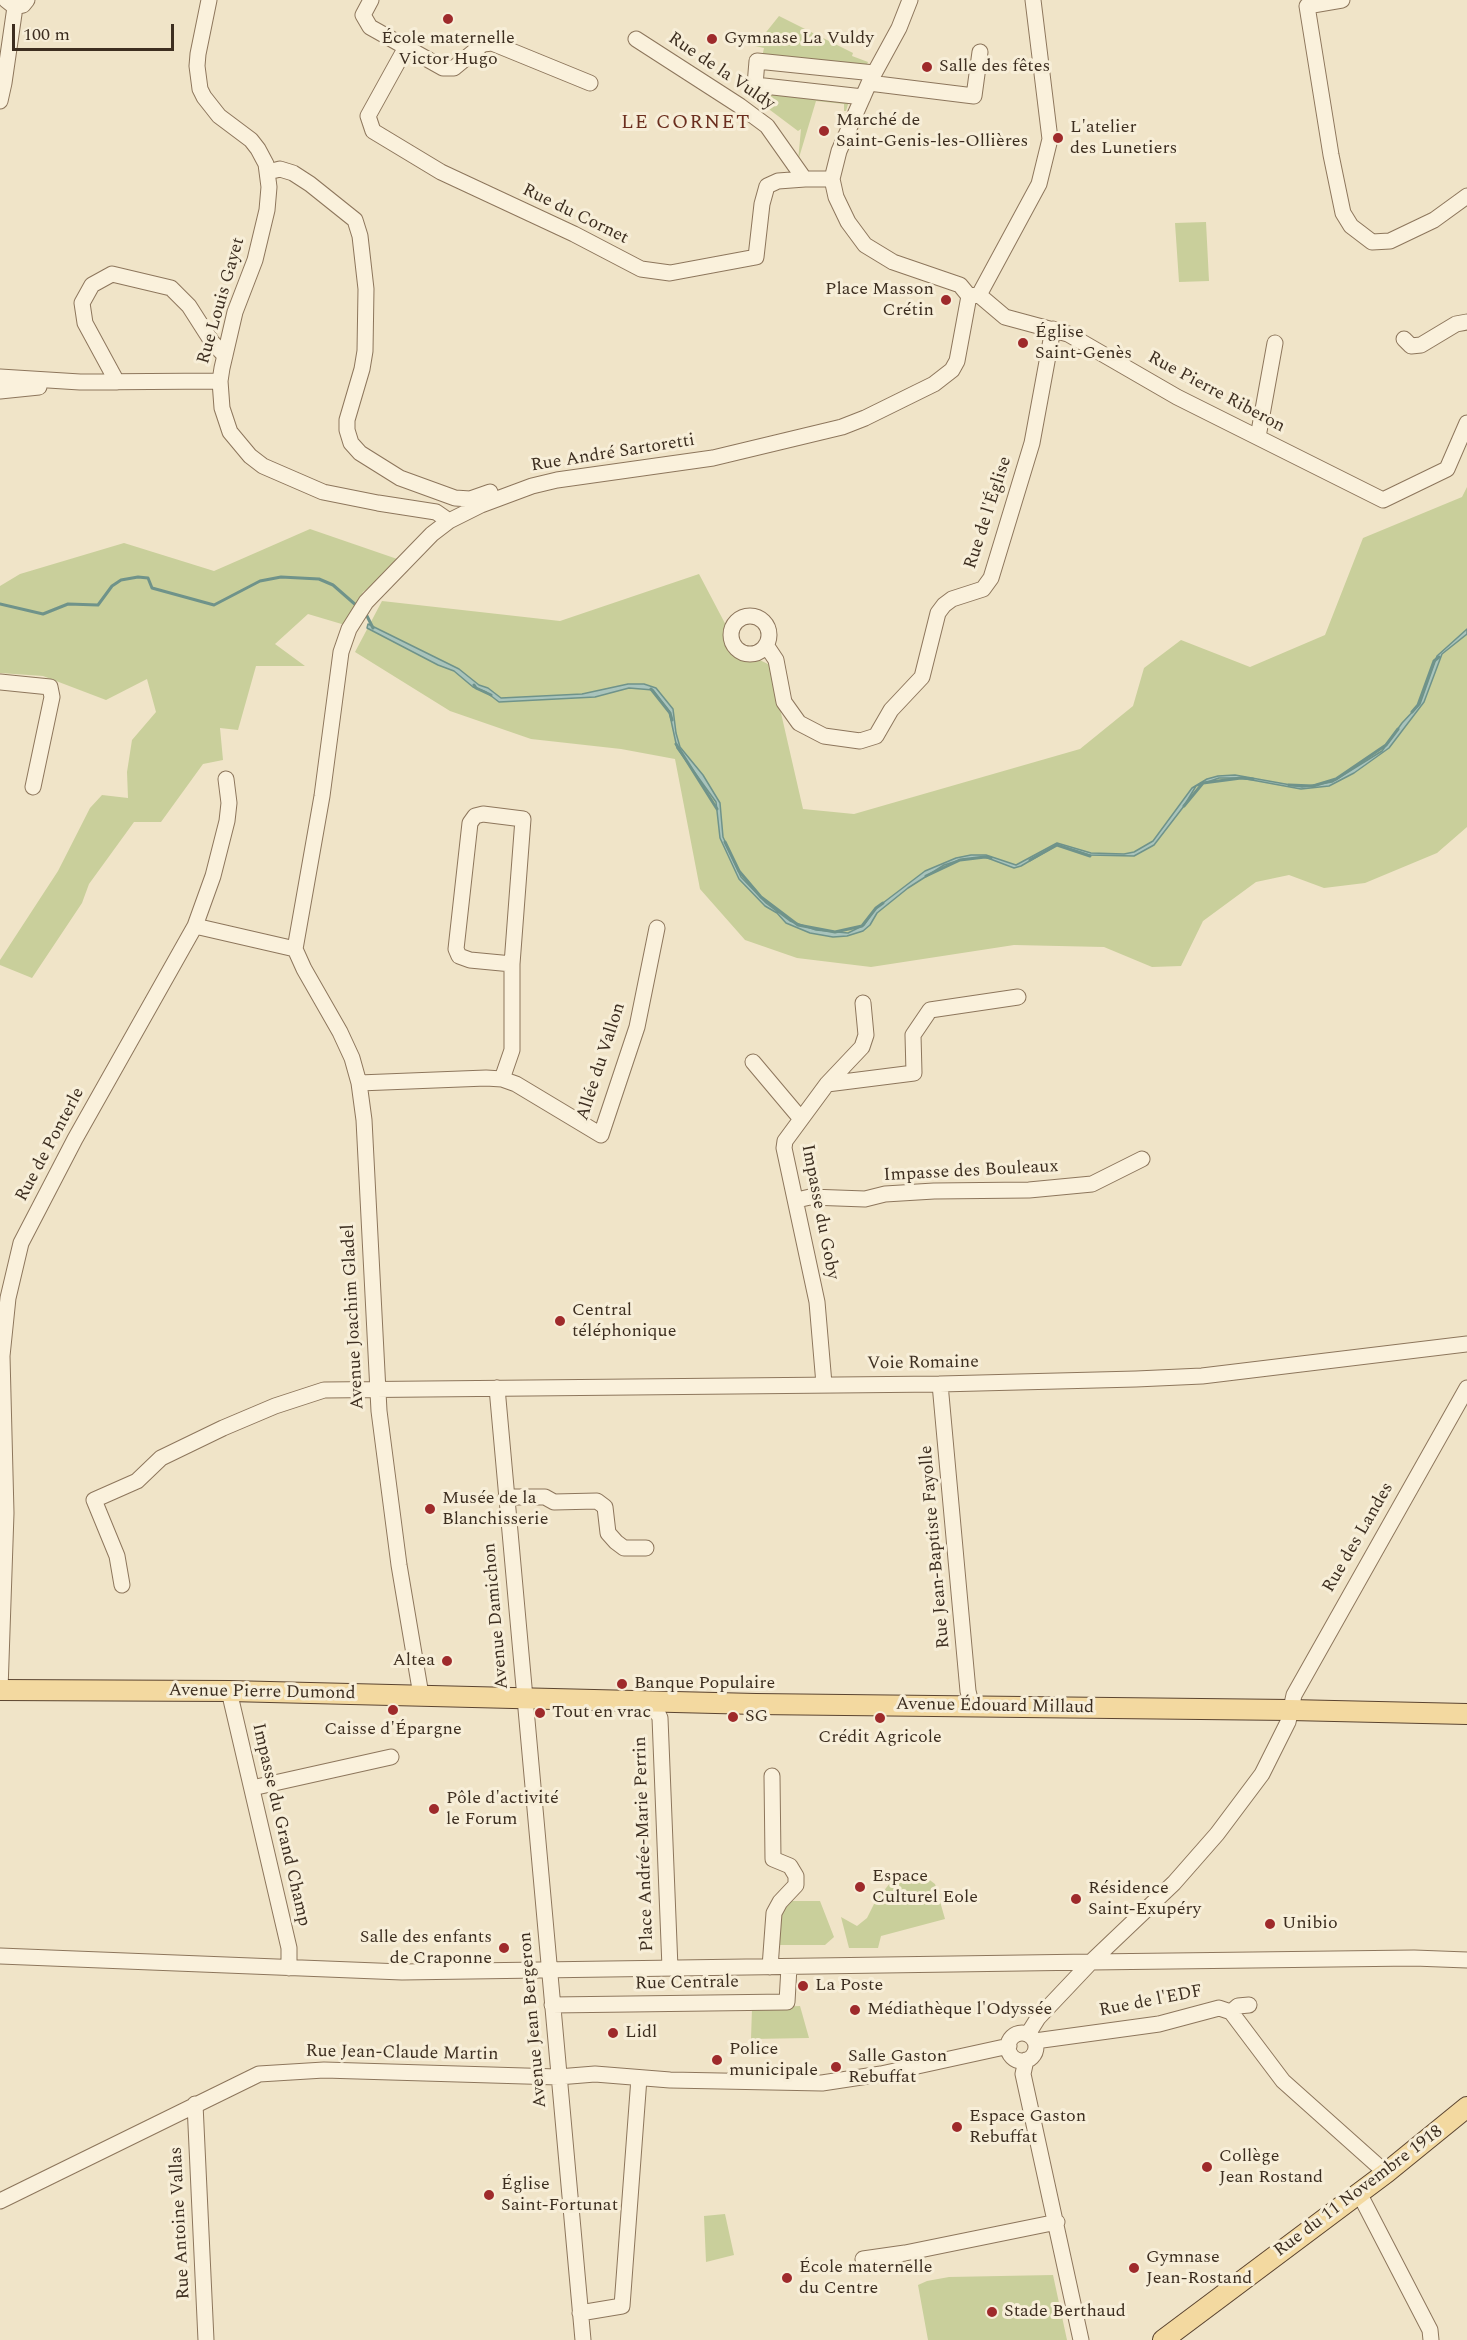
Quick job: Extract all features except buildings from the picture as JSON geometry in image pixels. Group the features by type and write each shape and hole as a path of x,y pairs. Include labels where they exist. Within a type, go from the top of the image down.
{"main road":[{"name":"Avenue Pierre Dumond","path":"0,1690 229,1691 524,1697"},
{"name":"Avenue Édouard Millaud","path":"524,1697 656,1709 674,1701 1467,1714"},
{"name":"Rue du 11 Novembre 1918","path":"1163,2340 1386,2173 1467,2107"}],"street":[{"name":"Rue Louis Gayet","path":"209,0 198,54 200,89 219,116 258,149 268,172 269,187 267,210 255,260 235,312 220,381 222,408 230,432 250,456 263,466 323,492 436,512 449,521"},
{"path":"371,0 363,15 370,27 405,49 443,68 449,69 457,66 483,44 492,43 590,83"},
{"path":"805,179 832,179 839,151 910,0"},
{"name":"Rue André Sartoretti","path":"295,949 324,786 341,651 349,629 362,607 432,534 449,521 510,493 557,480 713,458 842,427 934,384 952,370 957,360 974,296 1039,184 1050,138 1032,9 1033,0"},
{"path":"1342,0 1307,6 1331,155 1343,213 1351,226 1372,242 1390,241 1434,220 1467,196"},
{"path":"0,101 16,2"},
{"name":"Rue de la Vuldy","path":"636,39 767,126 805,179"},
{"name":"Rue du Cornet","path":"405,49 368,116 373,131 441,172 641,269 670,273 756,257 762,204 767,186 778,181 805,179"},
{"path":"863,97 755,85 757,61 974,96 980,52"},
{"path":"268,172 280,169 293,173 310,184 355,220 360,236 366,289 365,351 347,420 351,442 360,453 400,478 455,498 470,499 498,489 510,493"},
{"name":"Rue Pierre Riberon","path":"832,179 836,197 844,214 865,244 893,262 960,285 1005,317 1068,334 1177,397 1383,500 1447,469 1467,423"},
{"path":"117,382 85,323 82,303 92,285 112,274 171,288 189,306 212,342 225,356"},
{"path":"1404,339 1411,346 1421,345 1456,324 1467,322"},
{"name":"Rue de l'Église","path":"766,645 776,660 784,702 799,723 824,736 860,741 876,736 891,710 922,677 938,614 944,605 952,599 983,589 991,578 1032,443 1053,329"},
{"path":"1258,437 1275,343"},
{"path":"0,377 80,382 220,381"},
{"path":"0,391 80,382"},
{"path":"0,682 50,687 52,697 33,788"},
{"name":"Rue de Ponterle","path":"0,1690 3,1536 2,1356 8,1298 21,1243 75,1139 195,926 213,876 226,821 229,803 226,779"},
{"path":"502,1079 512,1050 512,963 523,819 483,814 475,816 470,823 456,949 459,956 470,960 512,963"},
{"path":"195,926 295,949"},
{"name":"Allée du Vallon","path":"359,1083 502,1079 516,1084 601,1135 637,1027 657,928"},
{"name":"Avenue Joachim Gladel","path":"295,949 348,1049 359,1083 364,1120 377,1390 399,1565 421,1695"},
{"path":"827,1084 914,1073 913,1035 930,1010 1018,997"},
{"name":"Impasse du Goby","path":"824,1384 817,1302 797,1200 784,1148 785,1141 827,1084 862,1047 866,1035 863,1003"},
{"path":"753,1062 801,1119"},
{"name":"Impasse des Bouleaux","path":"797,1200 810,1197 865,1199 885,1194 924,1191 1029,1190 1092,1184 1142,1159"},
{"name":"Voie Romaine","path":"122,1585 117,1556 94,1500 137,1480 161,1458 223,1428 275,1406 324,1390 939,1384 1202,1376 1467,1344"},
{"name":"Rue Jean-Baptiste Fayolle","path":"939,1384 972,1707"},
{"name":"Avenue Damichon","path":"497,1388 524,1697"},
{"name":"Rue des Landes","path":"1290,1710 1293,1695 1467,1388"},
{"path":"506,1497 545,1497 554,1502 597,1501 605,1508 608,1533 616,1542 624,1548 646,1548"},
{"name":"Impasse du Grand Champ","path":"229,1691 289,1948 289,1968"},
{"name":"Avenue Jean Bergeron","path":"524,1697 582,2340"},
{"name":"Place Andrée-Marie Perrin","path":"656,1709 670,1968"},
{"path":"1081,2340 1023,2074 1026,2060 1036,2050 1031,2037 1038,2018 1091,1962 1174,1883 1216,1833 1262,1774 1288,1722 1290,1710"},
{"path":"251,1783 391,1757"},
{"path":"770,1967 774,1913 780,1902 796,1885 796,1876 789,1866 773,1859 772,1776"},
{"path":"0,1956 402,1972 1402,1958 1467,1960"},
{"name":"Rue Centrale","path":"552,2005 787,2002 789,1967"},
{"path":"1249,2005 1238,2006 1231,2012 1283,2081 1386,2173"},
{"name":"Rue de l'EDF","path":"1031,2037 1159,2024 1218,2008 1231,2012"},
{"path":"1026,2060 1014,2057 1008,2046 1015,2035 1031,2037"},
{"name":"Rue Jean-Claude Martin","path":"0,2201 259,2074 324,2070 558,2077 595,2074 639,2078 822,2083 881,2074 1008,2046"},
{"path":"580,2313 622,2306 639,2078"},
{"name":"Rue Antoine Vallas","path":"195,2104 206,2340"},
{"path":"1359,2193 1430,2330 1431,2340"},
{"path":"862,2259 905,2253 1057,2222"}],"green space":[{"path":"779,16 853,53 852,56 868,62 865,69 762,57 764,48 755,46"},
{"path":"752,91 849,101 844,111 844,104 816,101 798,161 801,129 798,131 750,95"},
{"path":"1206,222 1209,281 1179,282 1175,223"},
{"path":"1467,487 1467,827 1437,853 1365,883 1324,888 1289,875 1256,882 1203,921 1181,966 1152,967 1104,947 1014,945 871,967 797,958 745,940 700,889 675,759 621,749 531,739 450,711 355,652 382,601 560,621 699,574 739,650 770,665 803,809 854,814 1080,749 1133,706 1144,668 1181,640 1250,667 1325,635 1363,538 1462,497"},
{"path":"310,529 403,561 363,592 345,625 308,614 275,644 305,666 256,666 238,730 220,728 223,760 203,764 161,822 134,822 89,884 82,903 32,978 0,965 0,960 58,871 90,808 102,795 128,798 127,772 132,740 156,712 147,679 106,700 43,676 0,673 0,586 20,574 124,543 214,571"},
{"path":"913,1874 927,1878 935,1884 945,1919 881,1936 878,1948 849,1948 841,1917 857,1926 867,1918 875,1902 890,1883 903,1875"},
{"path":"785,1901 820,1901 834,1937 825,1945 774,1945 779,1915"},
{"path":"800,2006 809,2038 751,2039 752,2008"},
{"path":"725,2214 734,2255 706,2262 704,2216"},
{"name":"Stade Berthaud","path":"1053,2275 1067,2340 928,2340 918,2285 949,2277"}],"water":[{"path":"368,624 459,669 479,685 488,688 501,698 582,694 628,684 644,684 656,688 673,709 680,747 703,775 720,803 723,837 741,877 766,903 790,921 816,930 848,933 864,925 875,909 925,871 956,858 986,855 1016,865 1057,843 1091,853 1134,852 1153,841 1192,788 1207,779 1235,775 1302,787 1332,782 1382,751 1402,723 1420,704 1437,656 1467,629 1467,634 1442,654 1424,702 1389,748 1354,773 1329,786 1301,789 1241,778 1219,778 1196,786 1184,806 1154,845 1134,856 1089,855 1057,845 1014,868 985,857 960,860 944,865 908,888 877,913 870,925 863,931 833,937 810,933 786,923 777,913 765,906 739,879 720,838 716,802 677,748 669,711 653,690 629,688 595,697 499,702 486,692 473,687 454,671 367,628"}],"waterway":[{"path":"0,604 43,614 68,604 98,605 112,586 121,580 138,577 148,578 152,588 214,605 260,581 281,577 319,579 333,585 357,606"},
{"path":"365,612 373,628"},
{"path":"1412,712 1418,705 1434,661 1439,657"},
{"path":"474,685 491,695"},
{"path":"651,689 670,713 672,720"},
{"path":"1289,785 1313,786 1336,779 1386,745 1398,729"},
{"path":"676,744 717,809"},
{"path":"1184,806 1203,783 1241,778 1253,779"},
{"path":"725,842 739,871 761,897 798,925 835,932 862,926 883,903"},
{"path":"1030,860 1057,845 1090,856"},
{"path":"926,876 960,860 991,858"}],"place":[{"name":"École maternelle Victor Hugo","path":"448,19"},
{"name":"Gymnase La Vuldy","path":"712,39"},
{"name":"Salle des fêtes","path":"927,67"},
{"name":"Marché de Saint-Genis-les-Ollières","path":"824,131"},
{"name":"L'atelier des Lunetiers","path":"1058,138"},
{"name":"Place Masson Crétin","path":"946,300"},
{"name":"Église Saint-Genès","path":"1023,343"},
{"name":"Central téléphonique","path":"560,1321"},
{"name":"Musée de la Blanchisserie","path":"430,1509"},
{"name":"Altea","path":"447,1661"},
{"name":"Banque Populaire","path":"622,1684"},
{"name":"Caisse d'Épargne","path":"393,1710"},
{"name":"Tout en vrac","path":"540,1713"},
{"name":"SG","path":"733,1717"},
{"name":"Crédit Agricole","path":"880,1718"},
{"name":"Pôle d'activité le Forum","path":"434,1809"},
{"name":"Espace Culturel Eole","path":"860,1887"},
{"name":"Résidence Saint-Exupéry","path":"1076,1899"},
{"name":"Unibio","path":"1270,1924"},
{"name":"Salle des enfants de Craponne","path":"504,1948"},
{"name":"La Poste","path":"803,1986"},
{"name":"Médiathèque l'Odyssée","path":"855,2010"},
{"name":"Lidl","path":"613,2033"},
{"name":"Police municipale","path":"717,2060"},
{"name":"Salle Gaston Rebuffat","path":"836,2067"},
{"name":"Espace Gaston Rebuffat","path":"957,2127"},
{"name":"Collège Jean Rostand","path":"1207,2167"},
{"name":"Église Saint-Fortunat","path":"489,2195"},
{"name":"Gymnase Jean-Rostand","path":"1134,2268"},
{"name":"École maternelle du Centre","path":"787,2278"},
{"name":"Stade Berthaud","path":"992,2312"}],"district":[{"name":"LE CORNET","path":"686,124"}]}
